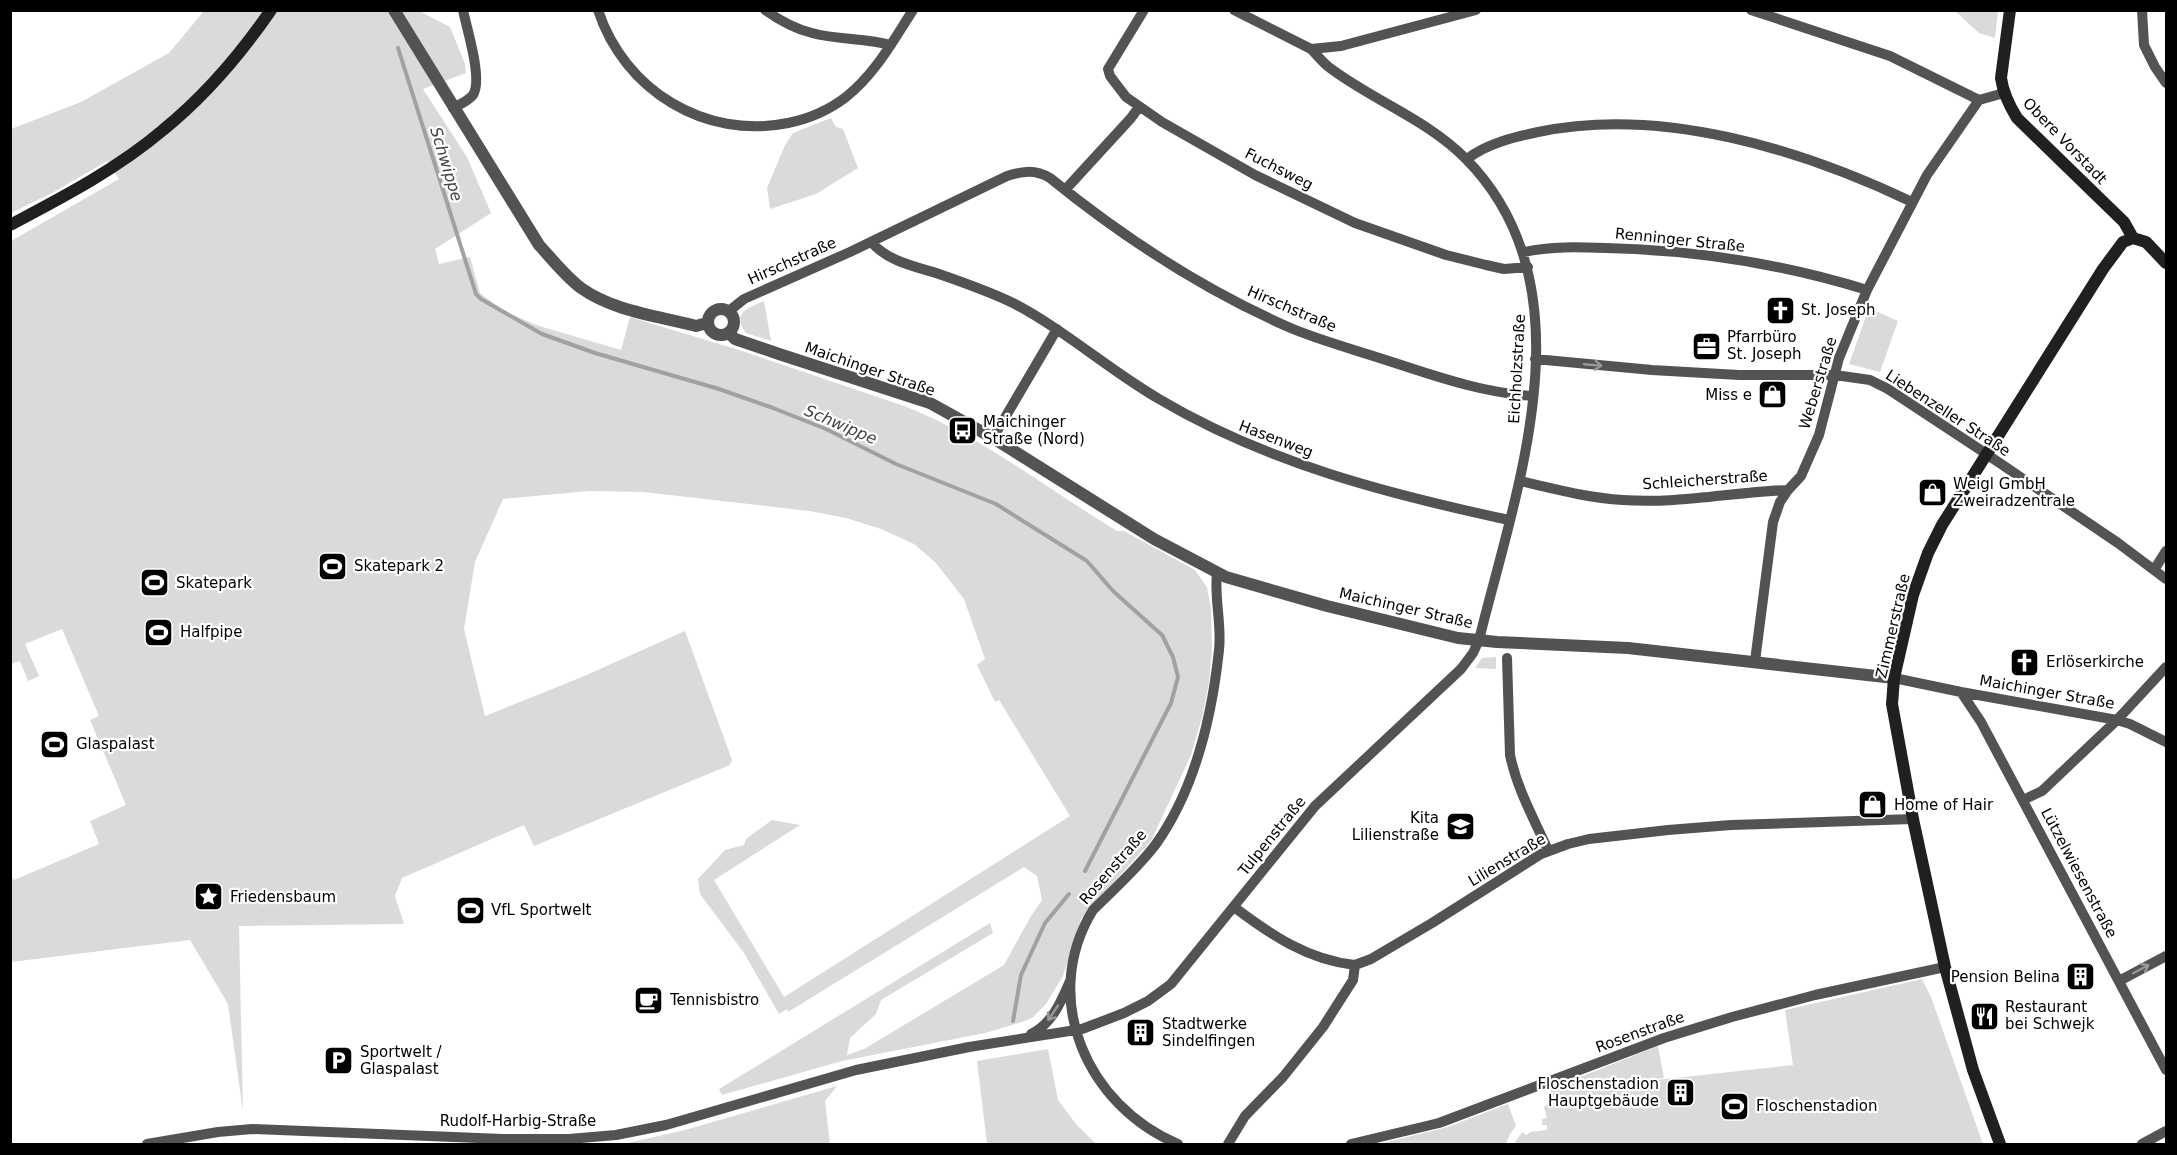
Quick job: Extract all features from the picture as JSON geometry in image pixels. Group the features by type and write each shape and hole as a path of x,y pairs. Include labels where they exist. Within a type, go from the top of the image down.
{"main road":[{"path":"10,225 100,175 162,132 208,89 243,51 271,10"},
{"name":"Obere Vorstadt","path":"2010,10 2002,69 2002,88 2017,118 2124,222 2133,238 2146,242 2166,263"},
{"name":"Zimmerstraße","path":"2000,1144 1973,1070 1945,967 1913,819 1892,704 1894,678 1913,595 1928,553 1942,525 2103,269 2123,242 2133,238"}],"street":[{"name":"Maichinger Straße","path":"394,10 539,244 574,282 612,304 696,326 707,323 711,332 720,336 729,333 735,339 772,352 930,403 993,438 1154,539 1217,573 1327,606 1458,638 1628,648 1894,678 2117,720 2166,742"},
{"path":"453,108 470,99 477,86 463,10"},
{"path":"598,10 622,59 658,95 671,105 692,114 730,125 747,127 777,125 822,112 845,98 870,75 913,10"},
{"path":"765,10 775,17 812,33 891,45"},
{"name":"Fuchsweg","path":"1144,10 1108,69 1115,84 1138,107 1255,175 1355,223 1446,255 1504,269 1528,267"},
{"path":"1234,10 1311,49 1341,46 1476,10"},
{"path":"1751,10 1890,56 1979,100 2004,93"},
{"path":"2142,10 2144,45 2151,61 2166,83"},
{"name":"Eichholzstraße","path":"1311,49 1329,68 1432,131 1467,159 1500,200 1524,252 1535,312 1533,396 1520,481 1479,640"},
{"name":"Weberstraße","path":"1755,661 1773,522 1780,502 1801,476 1819,435 1839,358 1867,290 1927,176 1979,100"},
{"path":"1065,189 1138,107"},
{"path":"1467,159 1491,146 1522,135 1593,123 1635,124 1694,131 1790,154 1864,179 1912,202"},
{"name":"Hirschstraße","path":"729,311 744,298 871,242 1008,176 1021,172 1041,172 1140,244 1199,281 1262,315 1295,330 1437,377 1495,391 1533,396"},
{"name":"Hasenweg","path":"871,242 888,257 992,293 1057,329 1158,399 1235,440 1318,471 1509,520"},
{"name":"Renninger Straße","path":"1524,252 1556,247 1642,249 1729,258 1838,281 1867,290"},
{"path":"707,323 712,312 721,309 729,311 734,319 729,333"},
{"path":"993,438 1057,329"},
{"name":"Liebenzeller Straße","path":"1535,359 1652,370 1739,375 1835,375 1870,380 1888,389 2118,543 2166,579"},
{"name":"Schleicherstraße","path":"1520,481 1568,493 1624,500 1695,499 1788,490"},
{"path":"2154,570 2166,551"},
{"name":"Rosenstraße","path":"1178,1144 1151,1131 1135,1120 1108,1095 1088,1065 1077,1030 1072,1003 1072,978 1080,939 1087,920 1093,910 1157,842 1177,808 1195,765 1208,718 1219,648 1215,586 1217,573"},
{"name":"Tulpenstraße","path":"1077,1030 1135,1008 1166,989 1315,806 1461,669 1479,640"},
{"path":"1507,658 1510,755 1522,795 1548,850"},
{"path":"2023,800 2042,791 2117,720 2166,667"},
{"name":"Lützelwiesenstraße","path":"1961,692 1981,722 2166,1070"},
{"name":"Lilienstraße","path":"1355,965 1362,964 1432,923 1548,850 1589,838 1731,825 1913,819"},
{"path":"1228,1144 1245,1116 1283,1077 1323,1027 1353,980 1355,965 1303,952 1282,941 1234,908"},
{"path":"2119,981 2166,956"},
{"name":"Rosenstraße","path":"1351,1144 1438,1123 1664,1038 1732,1017 1815,995 1945,967"},
{"name":"Rudolf-Harbig-Straße","path":"1023,1038 1042,1029 1055,1012 1072,978"},
{"name":"Rudolf-Harbig-Straße","path":"147,1144 218,1132 252,1129 502,1139 569,1139 616,1135 666,1125 856,1070 1077,1030"},
{"path":"2142,1144 2166,1131"}],"shaded area":[{"path":"204,11 419,11 450,27 465,64 466,73 423,89 467,157 491,213 435,249 439,264 470,257 480,293 504,311 539,326 621,350 630,317 739,350 904,406 986,447 1117,531 1124,531 1195,570 1207,587 1211,608 1212,648 1203,714 1191,755 1151,841 1081,919 1063,976 1046,1004 1032,1018 985,1033 842,1061 722,1095 719,1089 990,923 993,933 881,1000 876,1014 850,1038 847,1055 864,1049 1004,965 1042,900 1037,876 1024,867 788,1012 787,1009 779,1014 744,953 700,894 698,879 725,850 744,845 746,839 772,820 800,825 714,880 784,997 1070,816 999,700 995,702 977,665 985,659 964,599 935,562 914,544 881,529 846,518 809,511 643,492 589,491 503,499 475,562 464,629 485,716 582,677 685,631 732,760 730,765 534,846 524,825 402,878 395,896 404,924 239,926 243,1111 228,1004 190,940 11,962 10,874 14,880 99,844 90,821 126,805 90,720 99,716 62,629 25,644 39,676 28,681 20,661 10,664 11,241 119,179 107,161 54,192 11,213 11,129 81,102 169,53"},
{"path":"1955,11 1998,11 1995,38 1979,33"},
{"path":"831,118 836,127 843,129 858,168 816,194 770,209 767,188 785,145 793,133"},
{"path":"764,301 771,341 746,333 740,321 743,312"},
{"path":"1869,308 1898,321 1880,372 1849,364"},
{"path":"1496,657 1496,669 1475,668 1482,658"},
{"path":"1922,979 1931,997 1983,1144 1514,1144 1522,1132 1527,1135 1530,1132 1547,1130 1547,1125 1542,1125 1542,1119 1547,1118 1544,1107 1552,1100 1550,1089 1658,1046 1664,1078 1602,1086 1793,1065 1785,1010"},
{"path":"1048,1049 1058,1100 1076,1124 1096,1144 987,1144 977,1061"},
{"path":"837,1086 825,1101 830,1144 623,1144 685,1130"},
{"path":"1508,1104 1516,1126 1506,1144 1379,1144 1448,1127"}],"waterway":[{"name":"Schwippe","path":"398,48 476,294 481,299 542,334 595,353 719,389 773,408 826,429 896,464 996,504 1087,561 1113,591 1162,635 1173,657 1178,677 1171,703 1085,871"},
{"name":"Schwippe","path":"1013,1021 1021,975 1045,923 1069,894"}],"place":[{"name":"St. Joseph","path":"1780,310"},
{"name":"Pfarrbüro St. Joseph","path":"1706,346"},
{"name":"Miss e","path":"1773,395"},
{"name":"Maichinger Straße (Nord)","path":"962,431"},
{"name":"Weigl GmbH Zweiradzentrale","path":"1932,493"},
{"name":"Skatepark 2","path":"333,566"},
{"name":"Skatepark","path":"155,583"},
{"name":"Halfpipe","path":"159,632"},
{"name":"Erlöserkirche","path":"2025,662"},
{"name":"Glaspalast","path":"55,744"},
{"name":"Home of Hair","path":"1873,805"},
{"name":"Kita Lilienstraße","path":"1460,827"},
{"name":"Friedensbaum","path":"209,897"},
{"name":"VfL Sportwelt","path":"470,910"},
{"name":"Pension Belina","path":"2081,977"},
{"name":"Tennisbistro","path":"649,1000"},
{"name":"Restaurant bei Schwejk","path":"1984,1016"},
{"name":"Stadtwerke Sindelfingen","path":"1141,1033"},
{"name":"Sportwelt / Glaspalast","path":"339,1061"},
{"name":"Floschenstadion Hauptgebäude","path":"1680,1093"},
{"name":"Floschenstadion","path":"1735,1106"}]}
